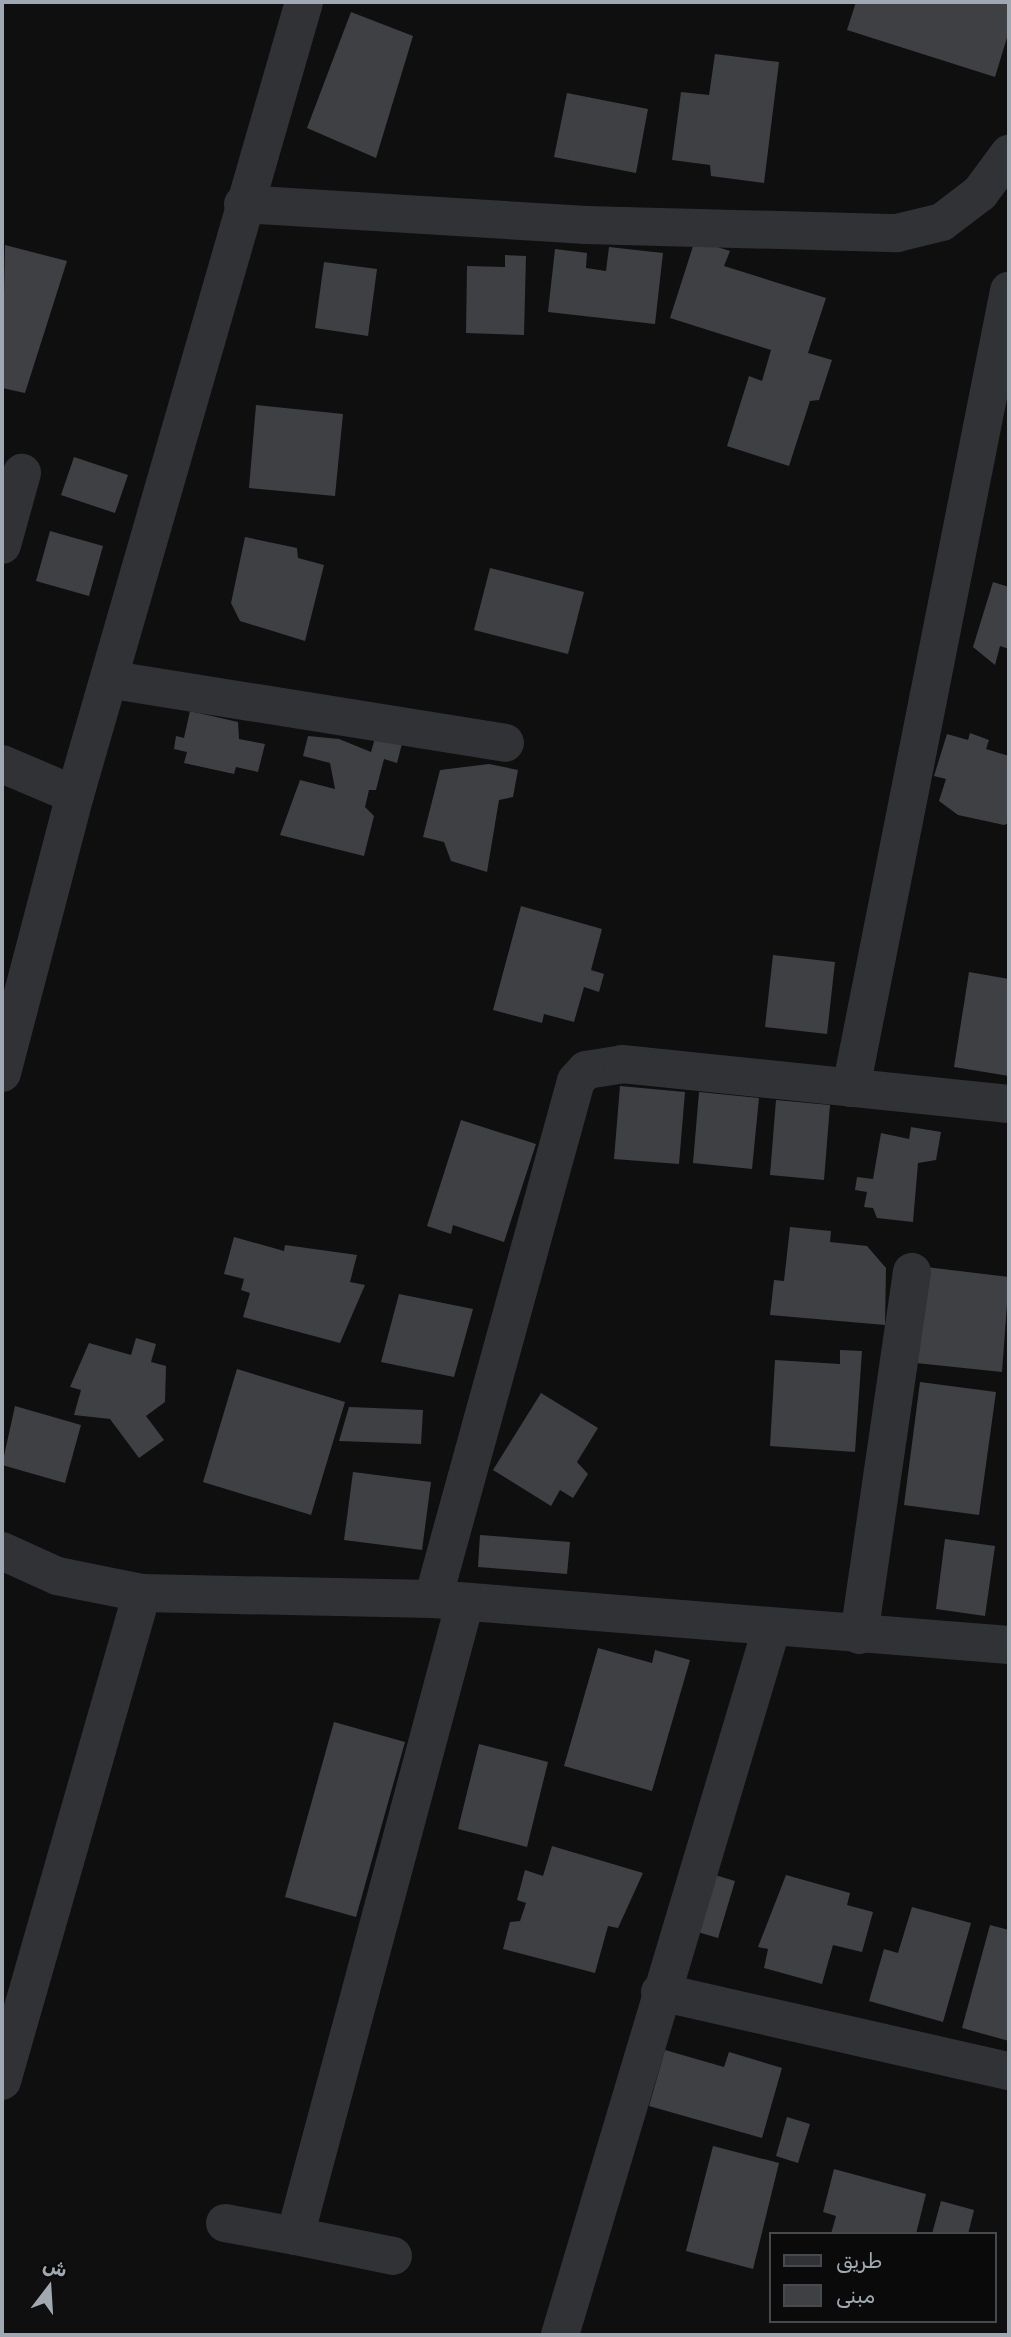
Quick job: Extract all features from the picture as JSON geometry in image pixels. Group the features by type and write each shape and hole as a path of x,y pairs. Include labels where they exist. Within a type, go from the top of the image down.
{"street":[{"path":"2,1073 75,795 113,680 243,204 304,2"},
{"path":"243,204 586,225 897,233 942,222 980,193 1009,154"},
{"path":"851,1088 1009,291"},
{"path":"2,545 22,473"},
{"path":"113,680 505,743"},
{"path":"2,764 75,795"},
{"path":"296,2236 576,1082 599,1065 622,1064 1009,1104"},
{"path":"859,1635 912,1272"},
{"path":"2,1551 57,1576 142,1593 449,1600 771,1630 1009,1645"},
{"path":"2,2081 142,1593"},
{"path":"560,2335 660,1992 771,1630"},
{"path":"660,1992 1009,2071"},
{"path":"225,2223 393,2256"}],"building":[{"path":"856,2 1009,2 1009,31 995,77 847,30"},
{"path":"351,12 413,36 376,158 307,128"},
{"path":"715,54 779,62 764,183 711,176 710,165 672,160 681,92 709,95"},
{"path":"567,93 648,109 636,173 554,157"},
{"path":"695,240 730,251 724,266 826,298 808,353 832,360 819,400 810,401 789,466 727,446 749,376 762,381 771,350 670,318"},
{"path":"5,245 67,261 25,393 2,388"},
{"path":"609,247 663,253 655,324 548,312 555,249 587,253 586,268 606,271"},
{"path":"505,255 526,256 524,335 466,333 467,266 505,267"},
{"path":"324,262 377,269 368,336 315,328"},
{"path":"256,405 343,414 335,496 249,488"},
{"path":"74,457 128,475 115,513 61,495"},
{"path":"50,531 103,546 89,596 36,581"},
{"path":"245,537 297,548 298,558 324,565 305,641 240,621 231,603"},
{"path":"490,568 584,592 568,654 474,630"},
{"path":"993,582 1009,587 1009,649 1000,646 995,665 973,647"},
{"path":"190,711 238,722 239,739 265,744 258,772 236,767 234,774 184,763 187,752 174,749 176,736 184,738"},
{"path":"405,732 397,763 384,759 376,790 369,790 365,807 374,816 364,856 280,835 300,780 335,789 330,763 303,756 308,736 339,739 371,752 375,738"},
{"path":"970,733 989,740 986,749 1009,756 1009,823 1004,825 958,815 939,801 946,779 934,776 947,734 968,740"},
{"path":"489,764 518,770 513,797 499,800 487,872 451,861 444,842 423,837 440,770"},
{"path":"521,906 602,929 591,970 604,974 599,992 584,987 574,1022 544,1014 542,1023 493,1010"},
{"path":"773,955 835,962 827,1034 765,1027"},
{"path":"969,972 1009,979 1009,1076 954,1067"},
{"path":"620,1086 685,1092 679,1164 614,1159"},
{"path":"699,1092 759,1098 752,1169 693,1163"},
{"path":"776,1100 830,1105 824,1180 770,1175"},
{"path":"461,1120 536,1144 504,1242 453,1225 451,1234 427,1226"},
{"path":"911,1127 941,1132 936,1160 918,1163 913,1222 877,1218 873,1208 864,1207 867,1192 855,1190 857,1177 873,1179 881,1133 909,1139"},
{"path":"790,1227 831,1231 830,1242 867,1246 886,1268 885,1325 770,1315 774,1280 784,1281"},
{"path":"234,1237 284,1251 285,1245 357,1255 350,1282 365,1285 340,1343 243,1317 250,1293 241,1290 244,1279 224,1274"},
{"path":"926,1267 1009,1277 1002,1372 916,1363"},
{"path":"399,1294 473,1309 454,1377 381,1362"},
{"path":"136,1338 156,1344 151,1362 166,1366 165,1402 146,1416 164,1440 139,1458 110,1419 74,1415 81,1390 70,1387 89,1343 131,1355"},
{"path":"840,1350 862,1351 855,1452 770,1446 775,1360 840,1364"},
{"path":"237,1369 345,1402 311,1515 203,1482"},
{"path":"920,1382 996,1392 979,1515 904,1505"},
{"path":"541,1393 598,1428 577,1462 588,1474 573,1498 560,1490 551,1506 493,1470"},
{"path":"15,1406 81,1425 65,1483 2,1465"},
{"path":"349,1407 423,1410 421,1444 339,1441"},
{"path":"353,1472 431,1482 422,1550 344,1540"},
{"path":"480,1535 570,1542 567,1574 478,1567"},
{"path":"945,1539 995,1546 985,1616 936,1609"},
{"path":"598,1648 652,1663 655,1650 690,1660 652,1791 564,1766"},
{"path":"334,1722 405,1742 356,1917 285,1897"},
{"path":"479,1744 548,1762 527,1847 458,1829"},
{"path":"552,1846 643,1873 618,1928 608,1926 595,1973 503,1949 510,1922 520,1921 526,1903 517,1900 525,1870 543,1876"},
{"path":"698,1870 735,1881 718,1938 681,1927"},
{"path":"786,1875 850,1893 847,1905 873,1912 862,1952 833,1945 822,1984 764,1968 768,1949 758,1947"},
{"path":"912,1907 971,1923 943,2022 869,2001 884,1949 898,1953"},
{"path":"990,1925 1009,1930 1009,2041 962,2028"},
{"path":"665,2050 724,2067 729,2052 782,2068 762,2138 649,2106"},
{"path":"787,2117 810,2124 798,2163 776,2156"},
{"path":"713,2146 779,2163 753,2269 686,2251"},
{"path":"834,2169 926,2194 916,2232 832,2232 836,2216 823,2212"},
{"path":"941,2201 974,2210 968,2232 933,2232"}]}
